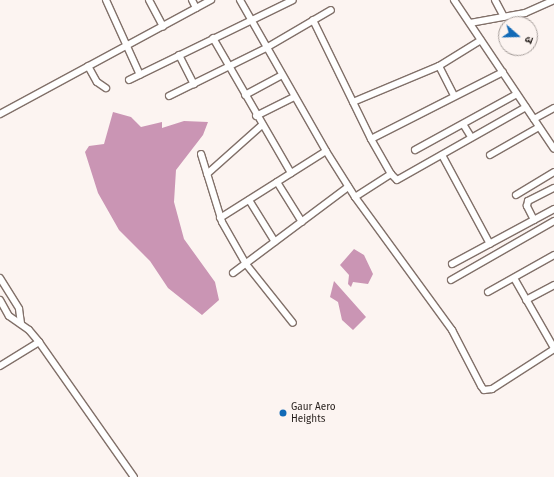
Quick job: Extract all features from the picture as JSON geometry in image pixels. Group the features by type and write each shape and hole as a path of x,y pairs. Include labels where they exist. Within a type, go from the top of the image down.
{"street":[{"path":"106,0 128,45 140,75"},
{"path":"149,0 163,26"},
{"path":"192,0 196,8"},
{"path":"0,114 211,0"},
{"path":"240,0 294,97 348,187 452,330 484,390 492,389 554,349 514,278"},
{"path":"128,80 293,0"},
{"path":"454,0 553,146"},
{"path":"495,0 504,16 540,7 554,0"},
{"path":"537,0 540,7"},
{"path":"169,96 266,48 331,10"},
{"path":"470,23 498,17"},
{"path":"313,20 371,139 391,174 397,180 526,107"},
{"path":"213,38 256,116 292,173"},
{"path":"354,102 439,66 481,40"},
{"path":"179,55 194,84"},
{"path":"88,66 97,82 106,88"},
{"path":"439,66 454,95"},
{"path":"371,139 454,95 503,72"},
{"path":"245,95 282,75"},
{"path":"415,150 517,94"},
{"path":"256,116 294,97"},
{"path":"534,119 554,108"},
{"path":"463,124 471,137"},
{"path":"207,174 262,125"},
{"path":"490,155 539,127"},
{"path":"220,218 326,151"},
{"path":"201,154 220,218 246,264 293,323"},
{"path":"442,155 490,244"},
{"path":"516,195 554,172"},
{"path":"355,198 391,174"},
{"path":"277,182 302,222"},
{"path":"233,273 348,187"},
{"path":"534,220 527,206 528,201 554,188"},
{"path":"249,200 275,242"},
{"path":"452,264 552,210 554,218"},
{"path":"451,280 554,221"},
{"path":"488,292 554,255"},
{"path":"0,278 19,308 21,324"},
{"path":"526,300 553,287"},
{"path":"0,300 9,316 21,324 39,342 134,477"},
{"path":"0,366 39,342"}],"shaded area":[{"path":"113,112 131,117 141,127 162,122 162,128 184,121 208,122 203,135 176,170 174,202 184,239 215,282 219,300 202,315 168,288 150,261 119,230 98,193 85,152 89,146 104,144"},
{"path":"354,249 364,255 373,274 368,284 353,282 351,287 348,284 349,275 340,265"},
{"path":"334,281 366,317 353,330 342,320 338,302 330,297"}],"place":[{"name":"Gaur Aero Heights","path":"283,413"}]}
